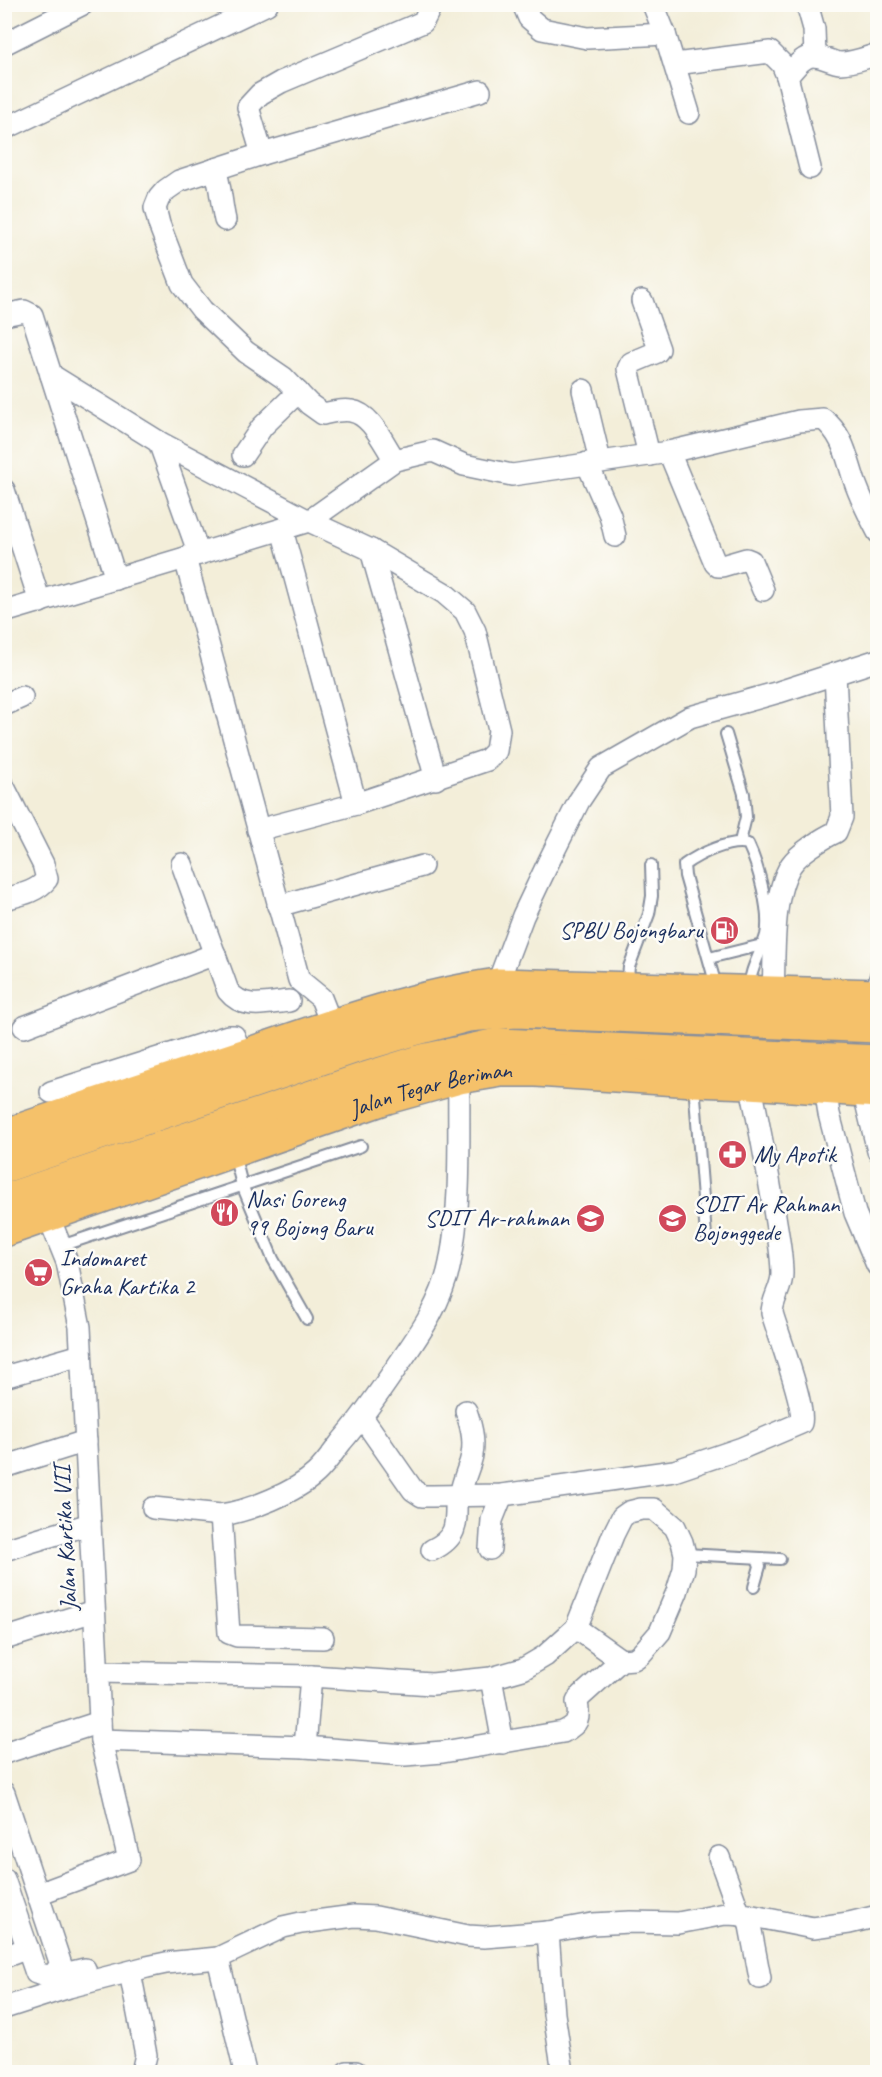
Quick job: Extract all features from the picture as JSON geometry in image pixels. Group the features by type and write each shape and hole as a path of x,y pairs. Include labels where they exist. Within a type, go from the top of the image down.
{"main road":[{"path":"4,1166 55,1120 125,1082 242,1056 296,1038 343,1036 408,1002 458,990 498,985 627,989 679,1005 747,993 876,996"},
{"path":"4,1136 343,1036 468,1015 876,996"},
{"path":"343,1036 365,1079"},
{"name":"Jalan Tegar Beriman","path":"4,1230 48,1215 74,1192 365,1079 433,1059 498,1045 750,1082 825,1087 872,1081"},
{"name":"Jalan Tegar Beriman","path":"4,1201 74,1192 233,1150 387,1096 459,1077 501,1070 682,1071 872,1081"}],"street":[{"path":"4,44 83,4"},
{"path":"4,129 267,4"},
{"path":"262,154 248,107 260,94 280,82 423,22 432,4"},
{"path":"523,4 529,18 542,29 587,38 665,33"},
{"path":"653,4 665,33 689,113"},
{"path":"807,4 814,29 815,56"},
{"path":"675,64 770,52 782,64 787,76 810,168"},
{"path":"787,76 798,63 807,57 815,56 840,63 854,62 878,54"},
{"path":"395,460 368,420 353,411 323,414 284,378 246,352 202,309 182,284 155,208 165,190 179,181 262,154 480,91"},
{"path":"215,169 225,220"},
{"path":"642,301 659,349 631,363 628,369 659,453 715,563 722,566 746,559 751,561 763,590"},
{"path":"6,310 24,311 32,315 116,579"},
{"path":"51,375 159,442 309,521 371,550 444,593 465,611 475,631 499,730 496,751 488,760 356,804 258,830"},
{"path":"583,390 593,462 615,536"},
{"path":"243,455 262,428 298,392"},
{"path":"4,612 309,521 395,460 433,451 464,465 512,475 659,453 800,421 823,419 832,426 842,441 856,485 875,520"},
{"path":"159,442 192,556 258,830 298,980 321,998 343,1036"},
{"path":"4,490 40,602"},
{"path":"284,529 287,549 356,804"},
{"path":"371,550 436,779"},
{"path":"498,985 523,916 549,861 579,801 602,768 690,717 835,675 878,660"},
{"path":"747,993 774,941 781,886 792,863 823,838 836,832 842,817 835,675"},
{"path":"4,788 43,864 47,879 35,890 4,899"},
{"path":"182,864 228,991 235,999 245,1004 289,1001"},
{"path":"278,906 422,866"},
{"path":"24,1027 215,954"},
{"path":"296,1038 289,1001 298,980"},
{"path":"153,1508 221,1515 233,1513 293,1489 316,1473 362,1417 424,1328 439,1300 450,1264 458,1184 459,1077"},
{"path":"872,1081 878,1151"},
{"path":"362,1417 413,1490 422,1496 502,1495 674,1471 742,1448 801,1423 802,1417 795,1386 772,1314 772,1305 782,1276 780,1252 767,1166 750,1082"},
{"path":"825,1087 829,1114 855,1213 877,1265"},
{"name":"Jalan Kartika VII","path":"38,1894 129,1860 100,1731 80,1327 67,1262 48,1215"},
{"path":"4,1377 81,1355"},
{"path":"432,1550 451,1538 458,1496 471,1461 472,1428 466,1411"},
{"path":"4,1467 86,1441"},
{"path":"490,1549 492,1520 502,1495"},
{"path":"4,1753 100,1731 405,1755 443,1752 563,1732 573,1727 579,1715 577,1702 580,1697 621,1660 634,1659 641,1654 660,1632 684,1569 685,1554 675,1527 654,1509 629,1512 622,1517 613,1535 576,1628 545,1656 523,1669 491,1678 432,1684 311,1676 97,1672"},
{"path":"221,1515 229,1634 323,1638"},
{"path":"4,1550 90,1524"},
{"path":"4,1639 94,1611"},
{"path":"576,1628 621,1660"},
{"path":"305,1747 311,1676"},
{"path":"491,1678 502,1743"},
{"path":"4,1793 61,1965 53,1984"},
{"path":"719,1857 744,1915 760,1978"},
{"path":"4,1879 36,1973 53,1984"},
{"path":"4,2008 53,1984 112,1963 138,1970 166,1963 218,1958 283,1927 354,1916 397,1920 468,1936 484,1937 548,1932 592,1924 678,1923 725,1914 744,1915 813,1928 878,1916"},
{"path":"548,1932 554,2014 563,2073"},
{"path":"4,1957 28,1948"},
{"path":"218,1958 245,2073"},
{"path":"138,1970 146,2055 142,2073"},
{"path":"347,2073 356,2073"}],"lane":[{"path":"726,734 744,794 746,817 740,842"},
{"path":"740,842 748,844 756,861 765,903 766,933 747,993 709,958 685,876 684,865 694,858 740,842"},
{"path":"627,989 629,967 649,914 652,896 651,865"},
{"path":"709,958 762,945"},
{"path":"682,1071 706,1236"},
{"path":"61,1246 361,1146"},
{"path":"233,1150 242,1185 273,1260 307,1319"},
{"path":"685,1554 780,1559"},
{"path":"754,1587 760,1566 757,1558"}],"place":[{"name":"SPBU Bojongbaru","path":"724,930"},
{"name":"My Apotik","path":"733,1154"},
{"name":"Nasi Goreng 99 Bojong Baru","path":"225,1213"},
{"name":"SDIT Ar-rahman","path":"590,1218"},
{"name":"SDIT Ar Rahman Bojonggede","path":"672,1218"},
{"name":"Indomaret Graha Kartika 2","path":"39,1272"}]}
